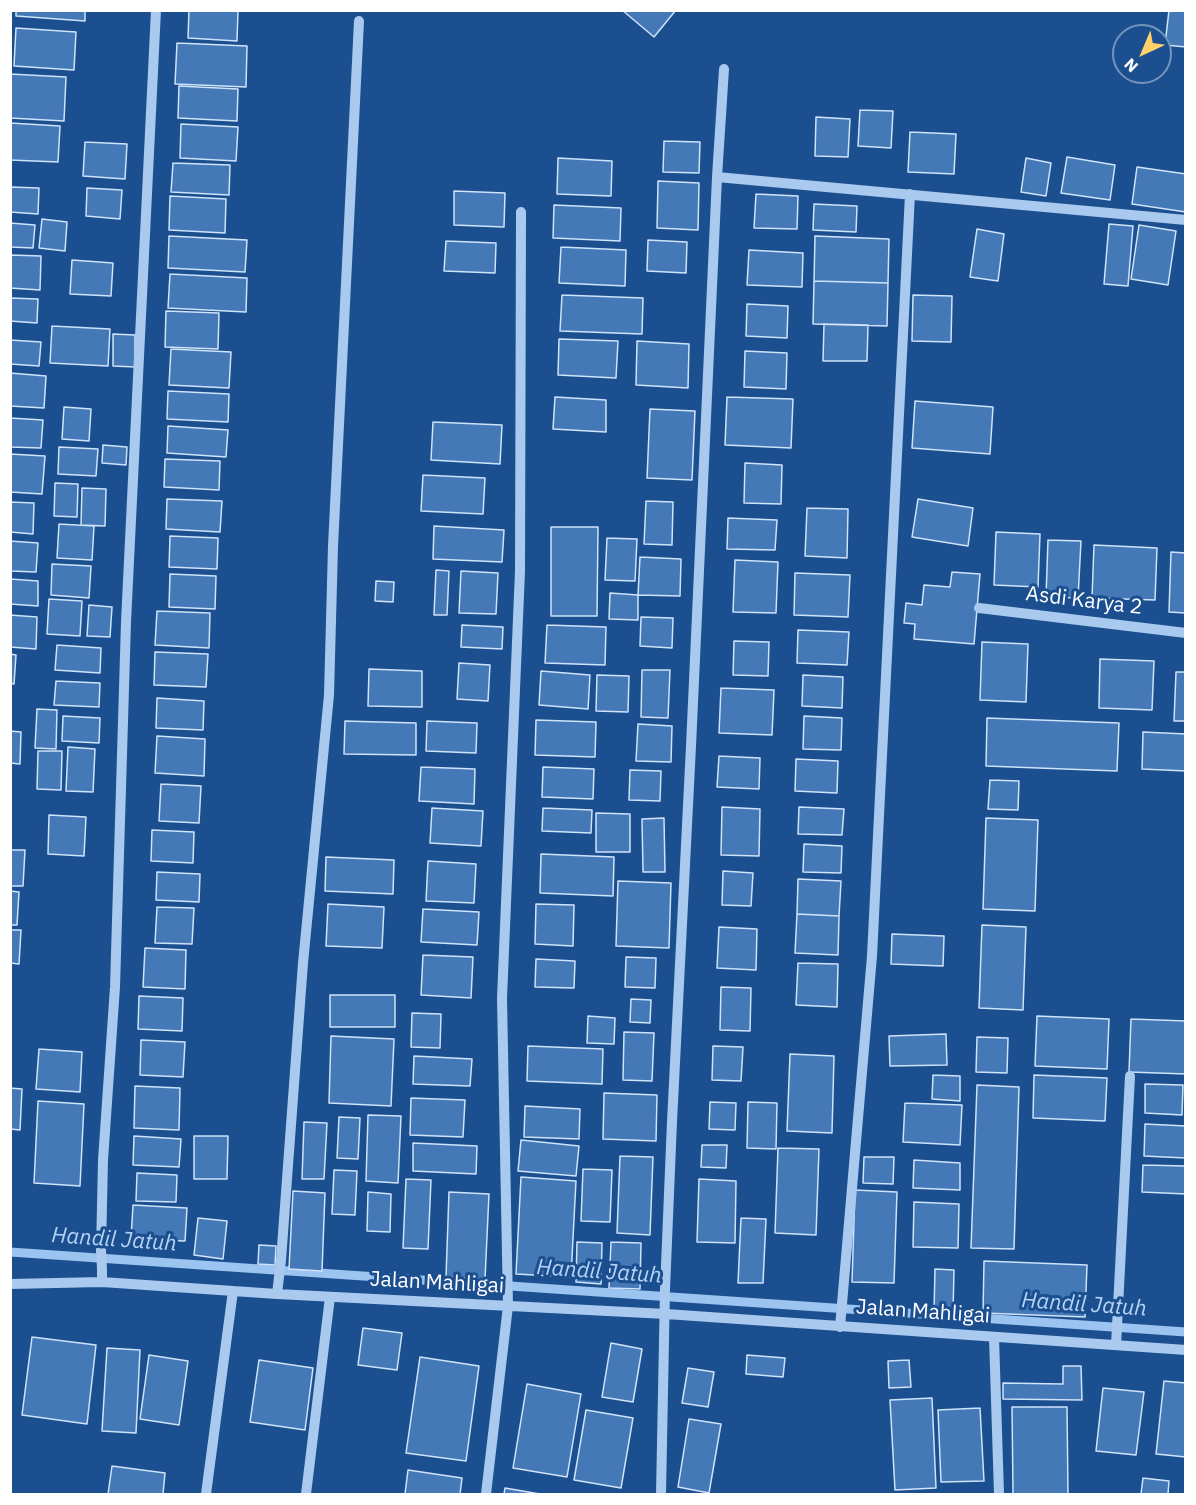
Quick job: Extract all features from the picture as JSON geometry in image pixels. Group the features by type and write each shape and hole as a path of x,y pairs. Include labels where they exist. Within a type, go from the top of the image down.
{"street":[{"path":"102,1282 103,1160 115,987 126,622 156,10"},
{"path":"277,1294 280,1279 303,963 329,695 333,546 359,21"},
{"path":"660,1494 672,1122 724,69"},
{"path":"717,177 1185,220"},
{"path":"840,1327 872,956 909,194"},
{"path":"486,1494 508,1306 502,998 520,571 521,212"},
{"name":"Asdi Karya 2","path":"979,608 1185,633"},
{"path":"1116,1339 1130,1076"},
{"name":"Jalan Mahligai","path":"10,1284 102,1282 508,1306 665,1308 840,1327 994,1336 1116,1339 1185,1350"},
{"path":"206,1494 232,1291"},
{"path":"306,1494 330,1297"},
{"path":"994,1336 999,1494"}],"building":[{"path":"16,10 85,10 85,21 16,16"},
{"path":"189,10 238,11 237,41 188,38"},
{"path":"622,10 676,10 654,37"},
{"path":"1169,10 1186,10 1186,47 1172,46 1172,24 1167,24"},
{"path":"16,28 76,32 74,70 14,66"},
{"path":"177,43 247,46 246,87 175,84"},
{"path":"10,74 66,77 64,121 10,118"},
{"path":"179,86 238,89 237,121 178,118"},
{"path":"860,110 893,111 891,148 858,146"},
{"path":"816,117 850,119 848,157 815,156"},
{"path":"10,123 60,126 58,162 10,160"},
{"path":"181,124 238,127 236,161 180,158"},
{"path":"910,132 956,134 954,174 908,172"},
{"path":"664,141 700,142 699,173 663,172"},
{"path":"85,142 127,144 125,179 83,176"},
{"path":"1067,157 1115,165 1110,200 1061,193"},
{"path":"558,158 612,161 611,196 557,194"},
{"path":"1026,158 1051,163 1046,196 1021,192"},
{"path":"173,163 230,165 229,195 171,192"},
{"path":"1137,167 1186,174 1186,212 1132,204"},
{"path":"658,181 699,183 698,230 657,228"},
{"path":"10,187 39,188 38,214 10,212"},
{"path":"87,188 122,190 120,219 86,216"},
{"path":"454,191 505,193 504,227 454,225"},
{"path":"756,194 798,196 797,229 754,228"},
{"path":"170,196 226,199 225,233 169,230"},
{"path":"814,204 857,206 856,232 813,230"},
{"path":"554,205 621,208 620,241 553,238"},
{"path":"42,219 67,222 65,251 39,248"},
{"path":"10,223 35,225 33,248 10,247"},
{"path":"1109,224 1133,226 1128,286 1104,284"},
{"path":"1139,225 1176,231 1168,285 1131,279"},
{"path":"977,229 1004,234 998,281 970,277"},
{"path":"169,236 247,240 245,272 168,268"},
{"path":"815,236 889,239 888,283 814,281"},
{"path":"648,240 687,242 686,273 647,271"},
{"path":"446,241 496,243 495,273 444,271"},
{"path":"561,247 626,250 625,286 559,283"},
{"path":"749,250 803,253 802,287 747,285"},
{"path":"10,255 41,256 40,290 10,288"},
{"path":"72,260 113,263 111,296 70,294"},
{"path":"170,274 247,278 246,312 168,308"},
{"path":"814,281 888,283 887,326 813,324"},
{"path":"562,295 643,298 642,334 560,331"},
{"path":"913,295 952,296 951,342 912,341"},
{"path":"10,298 38,299 37,323 10,321"},
{"path":"747,304 788,306 787,338 746,336"},
{"path":"166,311 219,313 218,349 165,347"},
{"path":"824,324 868,325 867,361 823,361"},
{"path":"52,326 110,329 108,366 50,363"},
{"path":"113,334 135,335 135,367 113,366"},
{"path":"559,339 618,341 616,378 558,375"},
{"path":"10,340 41,342 39,366 10,364"},
{"path":"637,341 689,344 688,388 636,385"},
{"path":"171,349 231,352 229,388 169,385"},
{"path":"745,351 787,353 786,389 744,387"},
{"path":"10,373 46,376 44,408 10,406"},
{"path":"168,391 229,394 228,422 167,419"},
{"path":"555,397 606,400 606,432 553,429"},
{"path":"727,397 793,399 791,448 725,445"},
{"path":"915,401 993,407 990,454 912,448"},
{"path":"64,407 91,409 89,441 62,439"},
{"path":"650,409 695,411 692,480 647,478"},
{"path":"10,418 43,420 41,448 10,447"},
{"path":"433,422 502,425 500,464 431,460"},
{"path":"168,426 228,430 226,457 167,453"},
{"path":"103,445 127,447 126,465 102,463"},
{"path":"59,447 98,449 96,476 58,474"},
{"path":"10,454 45,456 42,494 10,492"},
{"path":"165,459 220,461 219,490 164,487"},
{"path":"745,463 782,465 781,504 744,503"},
{"path":"423,475 485,478 483,514 421,511"},
{"path":"55,483 78,484 77,517 54,516"},
{"path":"82,488 106,489 105,526 81,525"},
{"path":"167,499 222,501 220,532 166,529"},
{"path":"918,499 973,508 968,546 912,537"},
{"path":"646,501 673,502 672,545 644,544"},
{"path":"10,502 34,503 33,534 10,532"},
{"path":"807,508 848,509 847,558 805,556"},
{"path":"728,518 777,520 775,550 727,549"},
{"path":"59,524 94,526 92,560 57,558"},
{"path":"434,526 504,530 502,562 433,559"},
{"path":"551,527 598,527 597,616 551,616"},
{"path":"996,532 1040,534 1038,587 994,585"},
{"path":"170,536 218,538 217,569 169,567"},
{"path":"607,538 637,539 635,581 605,580"},
{"path":"1048,540 1081,541 1078,598 1046,597"},
{"path":"10,541 38,543 36,572 10,571"},
{"path":"1094,545 1157,548 1155,600 1092,598"},
{"path":"1171,552 1186,553 1186,613 1169,612"},
{"path":"640,557 681,559 680,596 638,595"},
{"path":"735,560 778,562 776,613 733,612"},
{"path":"52,564 91,566 89,598 51,595"},
{"path":"436,570 449,571 447,615 434,615"},
{"path":"461,571 498,573 496,614 459,613"},
{"path":"952,572 980,574 974,644 914,639 915,624 904,623 906,603 922,605 924,585 950,587"},
{"path":"795,573 850,575 848,617 794,615"},
{"path":"170,574 216,576 215,609 169,607"},
{"path":"10,579 38,581 38,606 10,604"},
{"path":"376,581 394,582 393,602 375,601"},
{"path":"610,593 638,595 638,620 609,619"},
{"path":"49,599 82,601 80,636 47,634"},
{"path":"89,605 112,607 110,637 87,636"},
{"path":"157,611 210,613 209,648 155,645"},
{"path":"10,615 37,617 36,649 10,647"},
{"path":"641,617 673,618 672,648 640,646"},
{"path":"462,625 503,627 502,649 461,647"},
{"path":"547,625 606,627 605,665 545,663"},
{"path":"798,630 849,632 847,665 797,663"},
{"path":"734,641 769,642 768,676 733,675"},
{"path":"982,642 1028,644 1026,702 980,700"},
{"path":"57,645 101,648 100,673 55,670"},
{"path":"155,652 208,654 206,687 154,685"},
{"path":"10,654 16,655 14,684 10,683"},
{"path":"1100,659 1154,661 1152,710 1099,708"},
{"path":"459,663 490,665 488,701 457,699"},
{"path":"369,669 422,671 422,707 368,706"},
{"path":"642,670 670,670 668,718 641,717"},
{"path":"541,671 590,675 588,709 539,705"},
{"path":"1176,672 1186,672 1186,721 1174,721"},
{"path":"597,675 629,676 628,712 596,711"},
{"path":"803,675 843,677 842,708 802,706"},
{"path":"56,681 100,683 99,707 54,705"},
{"path":"721,688 774,690 772,735 719,733"},
{"path":"157,698 204,701 203,730 156,728"},
{"path":"37,709 57,710 56,749 35,748"},
{"path":"63,716 100,718 99,743 62,741"},
{"path":"804,716 842,718 841,750 803,749"},
{"path":"987,718 1119,723 1117,771 986,766"},
{"path":"536,720 596,722 595,757 535,755"},
{"path":"345,721 416,723 416,755 344,754"},
{"path":"427,721 477,723 476,753 426,751"},
{"path":"638,724 672,726 671,762 636,761"},
{"path":"10,731 21,732 20,764 10,763"},
{"path":"1143,732 1186,734 1186,771 1142,769"},
{"path":"157,736 205,739 204,776 155,773"},
{"path":"68,747 95,749 93,792 66,791"},
{"path":"38,751 62,751 61,790 37,789"},
{"path":"719,756 760,758 759,789 717,787"},
{"path":"796,759 838,761 837,793 795,791"},
{"path":"421,767 475,769 474,804 419,801"},
{"path":"543,767 594,769 593,799 542,797"},
{"path":"630,770 661,771 660,801 629,800"},
{"path":"990,780 1019,781 1018,810 988,809"},
{"path":"161,784 201,786 199,823 159,821"},
{"path":"722,807 760,809 759,856 721,855"},
{"path":"799,807 844,809 842,835 798,834"},
{"path":"432,808 483,811 481,846 430,843"},
{"path":"543,808 592,810 591,833 542,831"},
{"path":"596,813 630,814 630,852 596,852"},
{"path":"49,815 86,817 84,856 48,854"},
{"path":"664,818 665,872 643,872 642,819"},
{"path":"986,818 1038,820 1035,911 983,909"},
{"path":"152,830 194,832 193,863 151,861"},
{"path":"804,844 842,846 841,873 803,872"},
{"path":"10,850 25,850 23,886 10,886"},
{"path":"541,854 614,857 613,896 540,893"},
{"path":"326,857 394,860 393,894 325,891"},
{"path":"428,861 476,864 474,903 426,901"},
{"path":"723,871 753,873 751,906 722,905"},
{"path":"157,872 200,874 199,902 156,900"},
{"path":"798,879 841,881 839,916 797,914"},
{"path":"618,881 671,883 669,948 616,946"},
{"path":"10,891 19,892 17,925 10,925"},
{"path":"328,904 384,907 382,948 326,946"},
{"path":"536,904 574,905 573,946 535,944"},
{"path":"157,907 194,908 192,944 155,943"},
{"path":"423,909 479,912 477,945 421,942"},
{"path":"797,914 839,916 838,955 795,953"},
{"path":"982,925 1026,927 1023,1010 979,1008"},
{"path":"719,927 757,929 756,970 717,968"},
{"path":"10,930 21,930 19,964 10,963"},
{"path":"892,934 944,936 943,966 891,964"},
{"path":"145,948 186,950 185,989 143,987"},
{"path":"423,955 473,957 471,998 421,995"},
{"path":"626,957 656,958 655,988 625,987"},
{"path":"536,959 575,961 574,988 535,987"},
{"path":"798,963 838,964 837,1007 796,1005"},
{"path":"721,987 751,988 750,1031 720,1030"},
{"path":"330,995 395,995 395,1027 330,1027"},
{"path":"139,996 183,998 182,1031 138,1029"},
{"path":"631,999 651,1000 650,1023 630,1022"},
{"path":"412,1013 441,1014 440,1048 411,1047"},
{"path":"588,1016 615,1018 614,1044 587,1043"},
{"path":"1037,1016 1109,1019 1107,1069 1035,1066"},
{"path":"1131,1019 1186,1021 1186,1074 1129,1072"},
{"path":"624,1032 654,1033 652,1081 623,1080"},
{"path":"946,1034 947,1065 890,1066 889,1036"},
{"path":"331,1036 394,1039 391,1106 329,1103"},
{"path":"977,1037 1008,1038 1007,1073 976,1072"},
{"path":"141,1040 185,1042 183,1077 140,1075"},
{"path":"528,1046 603,1049 602,1084 527,1081"},
{"path":"713,1046 743,1047 741,1081 712,1080"},
{"path":"39,1049 82,1052 80,1092 36,1089"},
{"path":"790,1054 834,1056 832,1133 787,1131"},
{"path":"414,1056 472,1059 470,1086 413,1084"},
{"path":"933,1075 960,1076 960,1101 932,1099"},
{"path":"1034,1075 1107,1078 1105,1121 1033,1118"},
{"path":"1145,1084 1183,1085 1182,1115 1145,1113"},
{"path":"977,1085 1019,1087 1014,1249 971,1248"},
{"path":"135,1086 180,1088 179,1130 134,1128"},
{"path":"10,1088 22,1089 20,1130 10,1129"},
{"path":"604,1093 657,1095 656,1141 603,1139"},
{"path":"411,1098 465,1100 463,1137 410,1135"},
{"path":"38,1101 84,1104 80,1186 34,1183"},
{"path":"710,1102 736,1103 735,1130 709,1129"},
{"path":"748,1102 777,1103 776,1149 747,1148"},
{"path":"905,1103 962,1105 960,1145 903,1142"},
{"path":"525,1106 580,1109 579,1139 524,1137"},
{"path":"368,1115 401,1116 398,1183 366,1181"},
{"path":"339,1117 360,1118 358,1159 337,1158"},
{"path":"304,1122 327,1123 324,1179 302,1179"},
{"path":"1145,1124 1186,1126 1185,1158 1144,1156"},
{"path":"134,1136 181,1139 179,1167 133,1165"},
{"path":"194,1136 228,1136 227,1179 194,1179"},
{"path":"521,1140 579,1146 576,1176 518,1171"},
{"path":"413,1143 477,1146 476,1174 413,1171"},
{"path":"702,1145 727,1145 726,1168 701,1167"},
{"path":"778,1148 819,1149 816,1235 775,1233"},
{"path":"620,1156 653,1157 650,1235 617,1233"},
{"path":"864,1157 894,1157 893,1184 863,1183"},
{"path":"914,1160 960,1163 960,1190 913,1188"},
{"path":"1143,1165 1186,1166 1186,1194 1142,1192"},
{"path":"583,1169 612,1170 610,1222 581,1221"},
{"path":"334,1170 357,1171 355,1215 332,1214"},
{"path":"137,1173 177,1175 176,1202 136,1201"},
{"path":"521,1177 576,1181 571,1277 516,1274"},
{"path":"406,1179 431,1180 428,1249 403,1248"},
{"path":"699,1179 736,1181 735,1243 697,1242"},
{"path":"855,1190 897,1192 894,1283 852,1282"},
{"path":"293,1191 325,1193 322,1271 289,1269"},
{"path":"368,1192 391,1194 390,1232 367,1231"},
{"path":"449,1192 489,1194 485,1279 446,1277"},
{"path":"914,1202 959,1204 958,1248 913,1247"},
{"path":"133,1205 187,1208 185,1241 131,1239"},
{"path":"198,1218 227,1221 223,1259 194,1255"},
{"path":"741,1218 766,1219 763,1283 738,1283"},
{"path":"577,1242 602,1243 601,1284 576,1282"},
{"path":"611,1242 641,1243 640,1289 609,1288"},
{"path":"259,1245 276,1246 275,1265 258,1264"},
{"path":"984,1261 1087,1265 1085,1317 983,1313"},
{"path":"935,1269 954,1270 953,1313 934,1312"},
{"path":"363,1328 402,1333 397,1370 358,1365"},
{"path":"32,1337 96,1345 87,1424 22,1415"},
{"path":"611,1343 642,1349 633,1402 602,1397"},
{"path":"107,1348 140,1350 136,1433 102,1431"},
{"path":"149,1355 188,1361 179,1425 140,1419"},
{"path":"747,1355 785,1358 783,1377 746,1374"},
{"path":"420,1357 479,1366 466,1461 406,1453"},
{"path":"259,1360 313,1368 305,1430 250,1422"},
{"path":"909,1360 911,1387 889,1388 888,1361"},
{"path":"1063,1366 1081,1366 1082,1400 1003,1399 1003,1383 1063,1384"},
{"path":"688,1368 714,1372 708,1407 682,1403"},
{"path":"1164,1381 1186,1383 1186,1457 1156,1454"},
{"path":"527,1384 581,1394 567,1477 513,1468"},
{"path":"1103,1388 1144,1392 1136,1455 1096,1451"},
{"path":"932,1398 936,1488 895,1490 890,1400"},
{"path":"1012,1407 1067,1407 1068,1494 1013,1494"},
{"path":"980,1408 984,1481 941,1482 938,1410"},
{"path":"586,1410 633,1418 621,1488 574,1480"},
{"path":"689,1419 721,1424 709,1493 678,1487"},
{"path":"112,1466 165,1473 163,1494 108,1494"},
{"path":"408,1470 462,1478 460,1494 405,1494"},
{"path":"1143,1478 1169,1481 1168,1494 1141,1494"},
{"path":"505,1488 540,1494 504,1494"}],"waterway":[{"name":"Handil Jatuh","path":"10,1252 1186,1332"}]}
